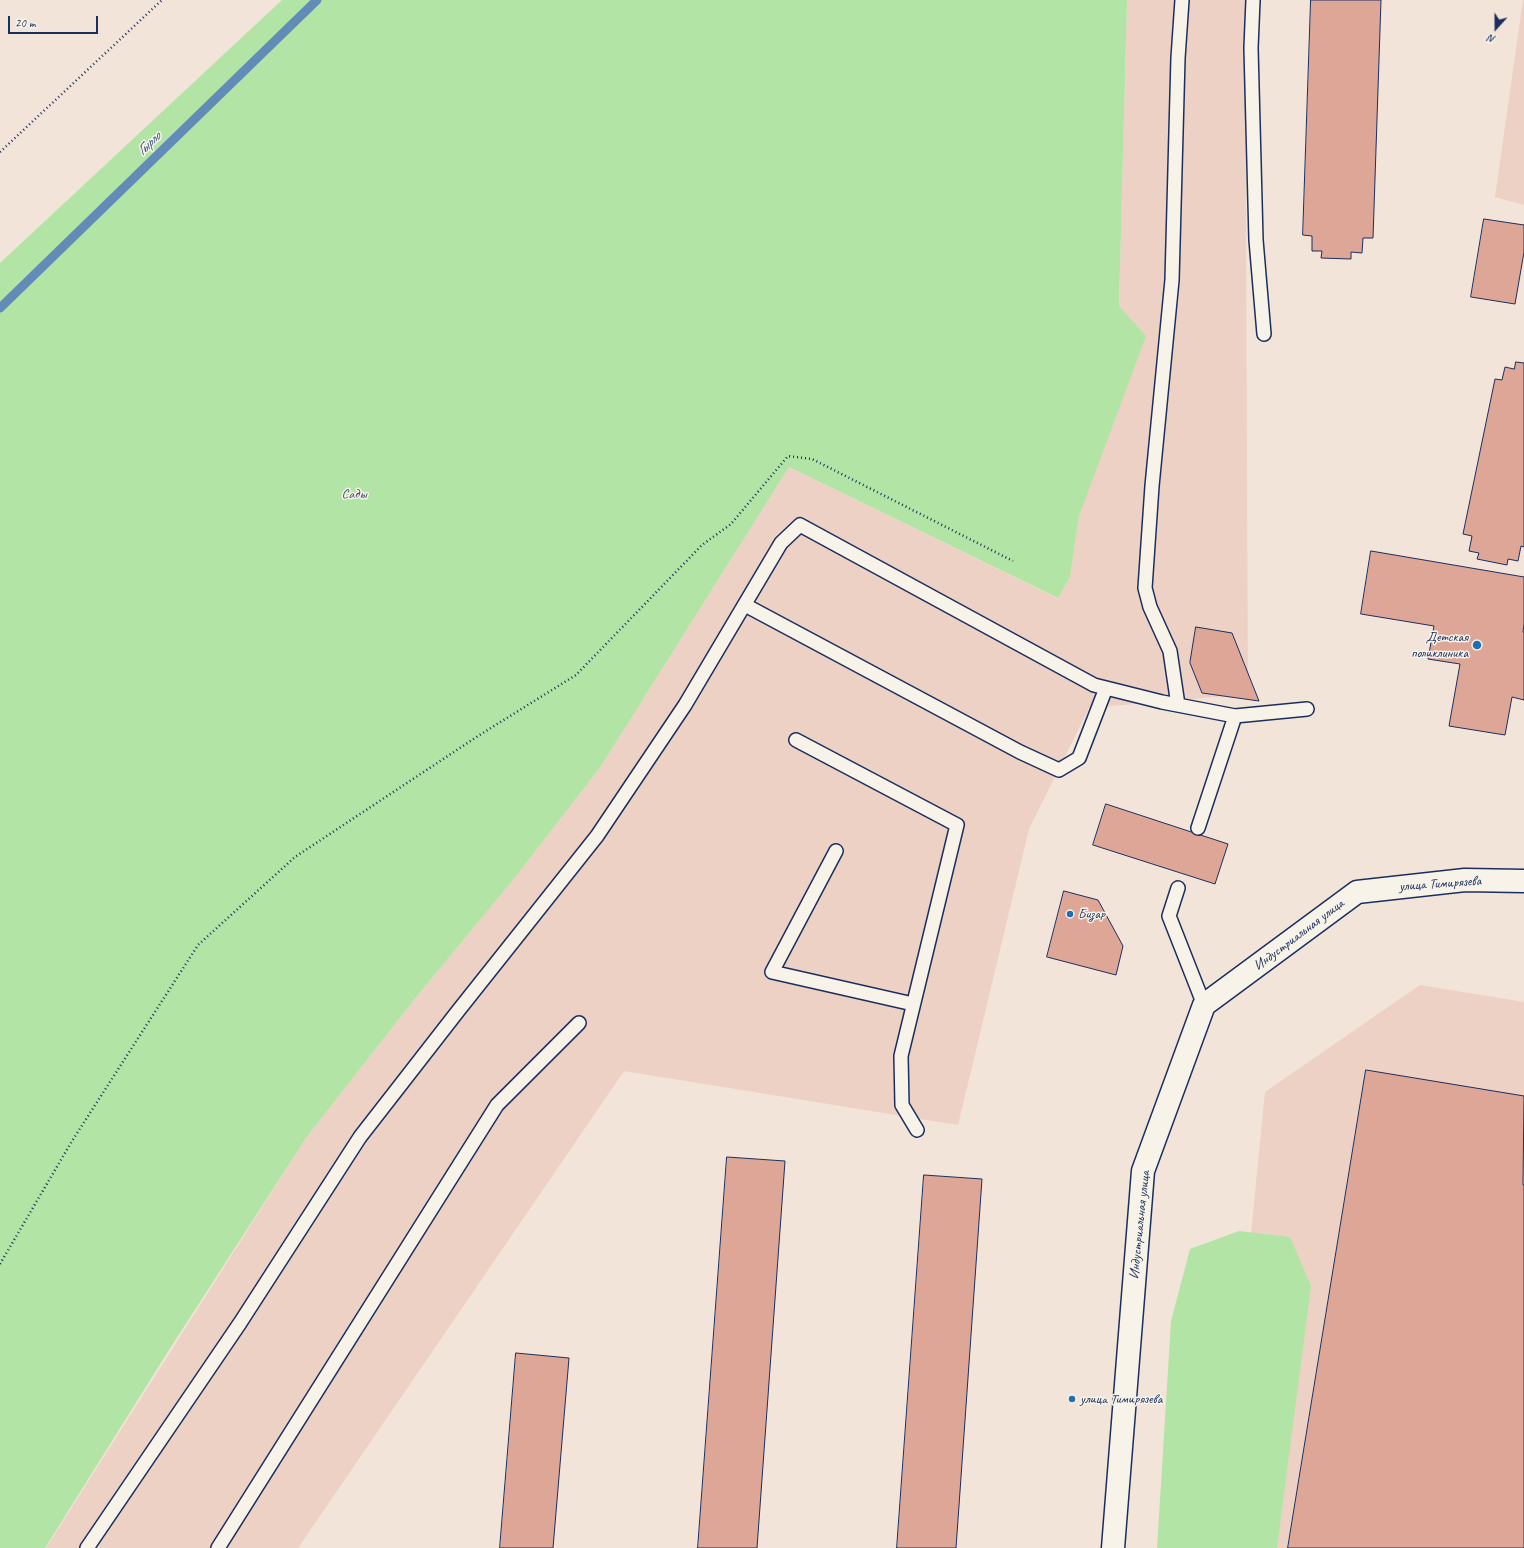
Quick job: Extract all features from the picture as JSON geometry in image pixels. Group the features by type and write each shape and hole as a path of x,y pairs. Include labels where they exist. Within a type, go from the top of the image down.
{"street":[{"name":"улица Тимирязева","path":"1357,892 1465,880 1524,881"},
{"name":"Индустриальная улица","path":"1113,1548 1143,1171 1204,1005 1357,892"}],"lane":[{"path":"1178,705 1170,651 1150,607 1145,588 1152,486 1172,280 1178,58 1182,0"},
{"path":"1253,0 1251,48 1256,240 1264,334"},
{"path":"87,1548 240,1323 360,1137 458,1011 598,836 685,705 781,543 800,525 1094,685 1178,705 1235,716 1307,709"},
{"path":"745,605 1020,752 1059,770 1079,758 1106,688"},
{"path":"1198,828 1235,716"},
{"path":"796,740 957,825 900,1056 902,1105 917,1130"},
{"path":"836,851 772,972 913,1004"},
{"path":"1178,888 1169,916 1204,1005"},
{"path":"218,1548 497,1106 579,1023"}],"path":[{"path":"0,152 162,0"},
{"path":"0,1264 72,1141 198,945 295,857 478,736 576,675 702,545 730,524 788,456 812,459 1013,561"}],"shaded area":[{"path":"1127,0 1245,0 1248,694 1089,708 1029,829 958,1125 624,1071 298,1548 46,1548 306,1138 413,1001 517,875 601,766 789,467 1057,598 1070,577 1079,516 1119,306"},
{"path":"1524,0 1524,205 1495,197"},
{"path":"1420,985 1524,1002 1524,1548 1220,1548 1265,1092"}],"green space":[{"name":"Сады","path":"282,0 1127,0 1119,306 1146,336 1079,516 1070,577 1058,598 789,467 601,766 517,875 413,1001 306,1138 169,1350 45,1548 0,1548 0,263"},
{"path":"1239,1231 1290,1237 1311,1286 1277,1548 1157,1548 1171,1321 1190,1249"}],"building":[{"path":"1311,0 1381,0 1373,238 1363,238 1362,253 1351,252 1351,259 1321,258 1322,251 1312,251 1312,236 1303,235"},
{"path":"1484,219 1524,225 1524,252 1515,304 1471,297"},
{"path":"1516,362 1524,363 1524,547 1521,546 1518,561 1508,559 1507,565 1477,559 1479,553 1469,551 1472,536 1463,534 1495,379 1502,380 1505,367 1514,369"},
{"name":"Детская поликлиника","path":"1371,551 1524,577 1524,700 1512,697 1505,735 1449,726 1460,664 1428,659 1434,626 1361,614"},
{"path":"1196,627 1232,633 1259,701 1202,693 1190,663"},
{"path":"1106,804 1228,844 1215,884 1093,845"},
{"path":"1064,891 1098,900 1123,946 1116,975 1047,957"},
{"path":"1366,1070 1524,1096 1524,1548 1288,1548"},
{"path":"727,1157 785,1161 757,1548 698,1548"},
{"path":"924,1175 982,1179 956,1548 897,1548"},
{"path":"516,1353 569,1358 553,1548 500,1548"}],"waterway":[{"name":"Гырло","path":"0,308 317,0"}],"place":[{"name":"Детская поликлиника","path":"1477,645"},
{"name":"Бизар","path":"1070,914"},
{"name":"улица Тимирязева","path":"1072,1399"}]}
